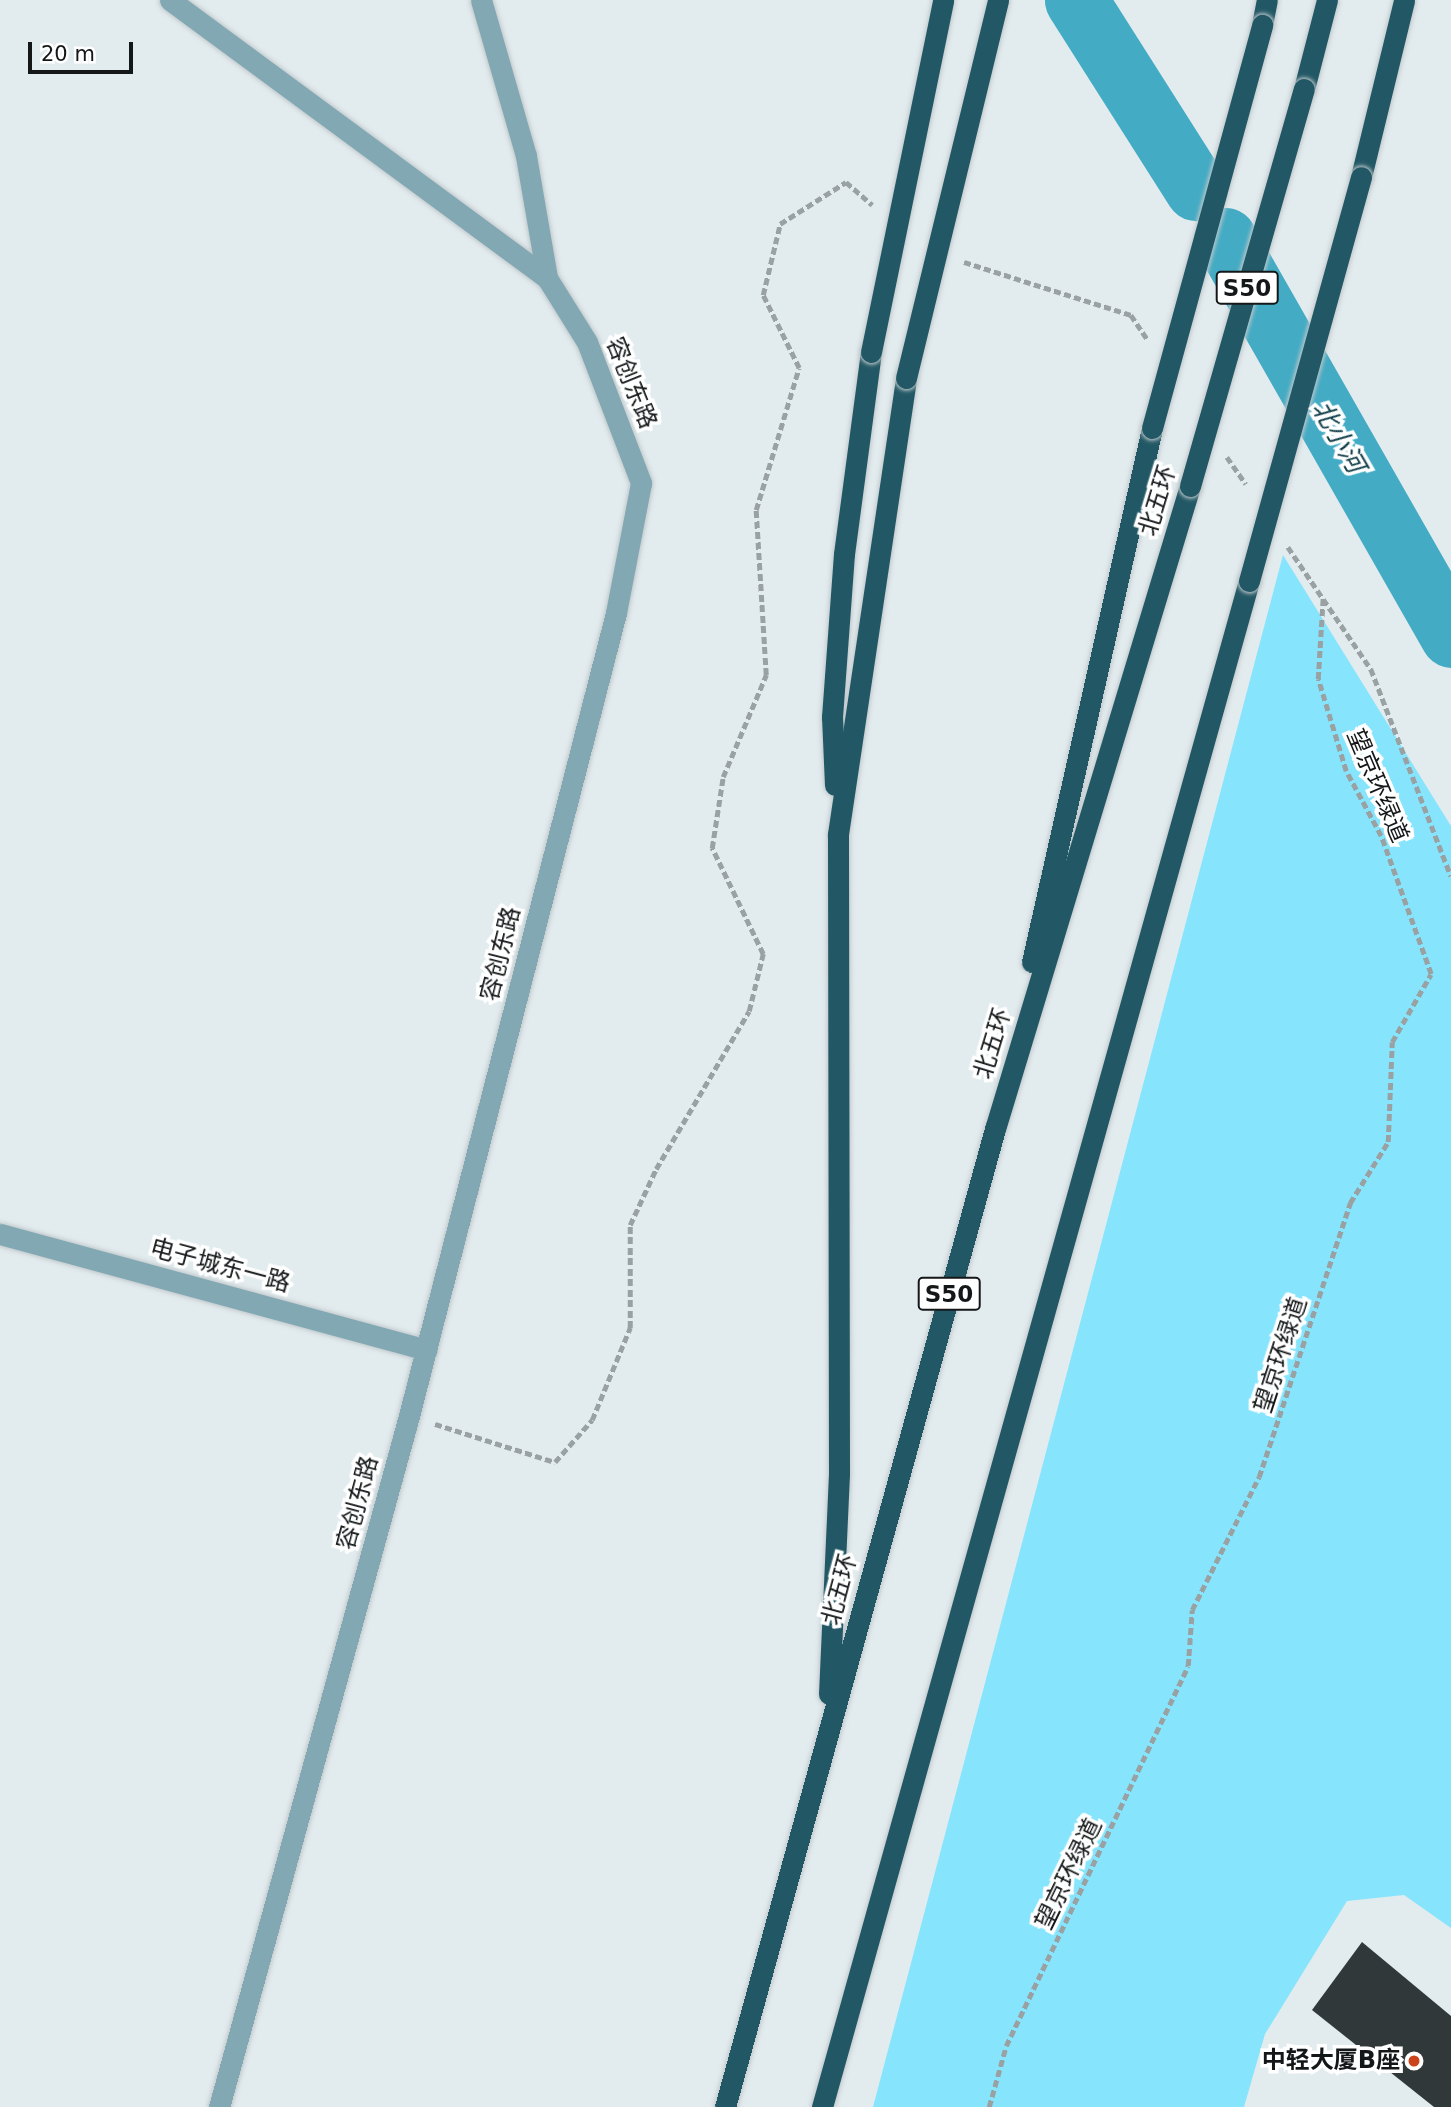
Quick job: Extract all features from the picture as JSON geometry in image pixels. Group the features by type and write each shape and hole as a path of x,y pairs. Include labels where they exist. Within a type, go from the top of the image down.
{"highway":[{"path":"828,1733 839,1474 838,834 832,717 844,554 871,352 943,0"},
{"path":"838,834 906,378 998,0"},
{"path":"995,1129 1153,428 1267,0"},
{"name":"北五环","path":"725,2107 995,1129 1191,486 1327,0"},
{"path":"822,2107 1361,177 1404,0"}],"street":[{"name":"容创东路","path":"170,0 547,278 587,342 641,483 616,613 409,1416 219,2107"},
{"path":"481,0 526,156 547,278"},
{"name":"电子城东一路","path":"0,1234 426,1350"}],"path":[{"path":"409,1416 555,1462 592,1420 630,1328 630,1225 656,1169 750,1011 763,954 712,848 723,777 766,675 756,510 799,368 763,295 780,224 846,182 875,208"},
{"path":"950,256 1131,315 1154,349"},
{"path":"1223,451 1254,496"},
{"path":"1284,541 1371,669 1451,876"},
{"name":"望京环绿道","path":"989,2107 1006,2046 1188,1666 1192,1610 1259,1478 1350,1203 1388,1142 1392,1042 1431,974 1381,836 1346,771 1318,679 1323,598"}],"shaded area":[{"path":"1283,555 1451,826 1451,1928 1404,1895 1347,1901 1265,2034 1244,2107 873,2107"}],"building":[{"name":"中轻大厦B座","path":"1362,1942 1451,2016 1451,2107 1434,2107 1312,2010"}],"waterway":[{"name":"北小河","path":"1076,0 1196,189"},
{"name":"北小河","path":"1225,239 1451,636"}],"place":[{"name":"中轻大厦B座","path":"1414,2061"}]}
